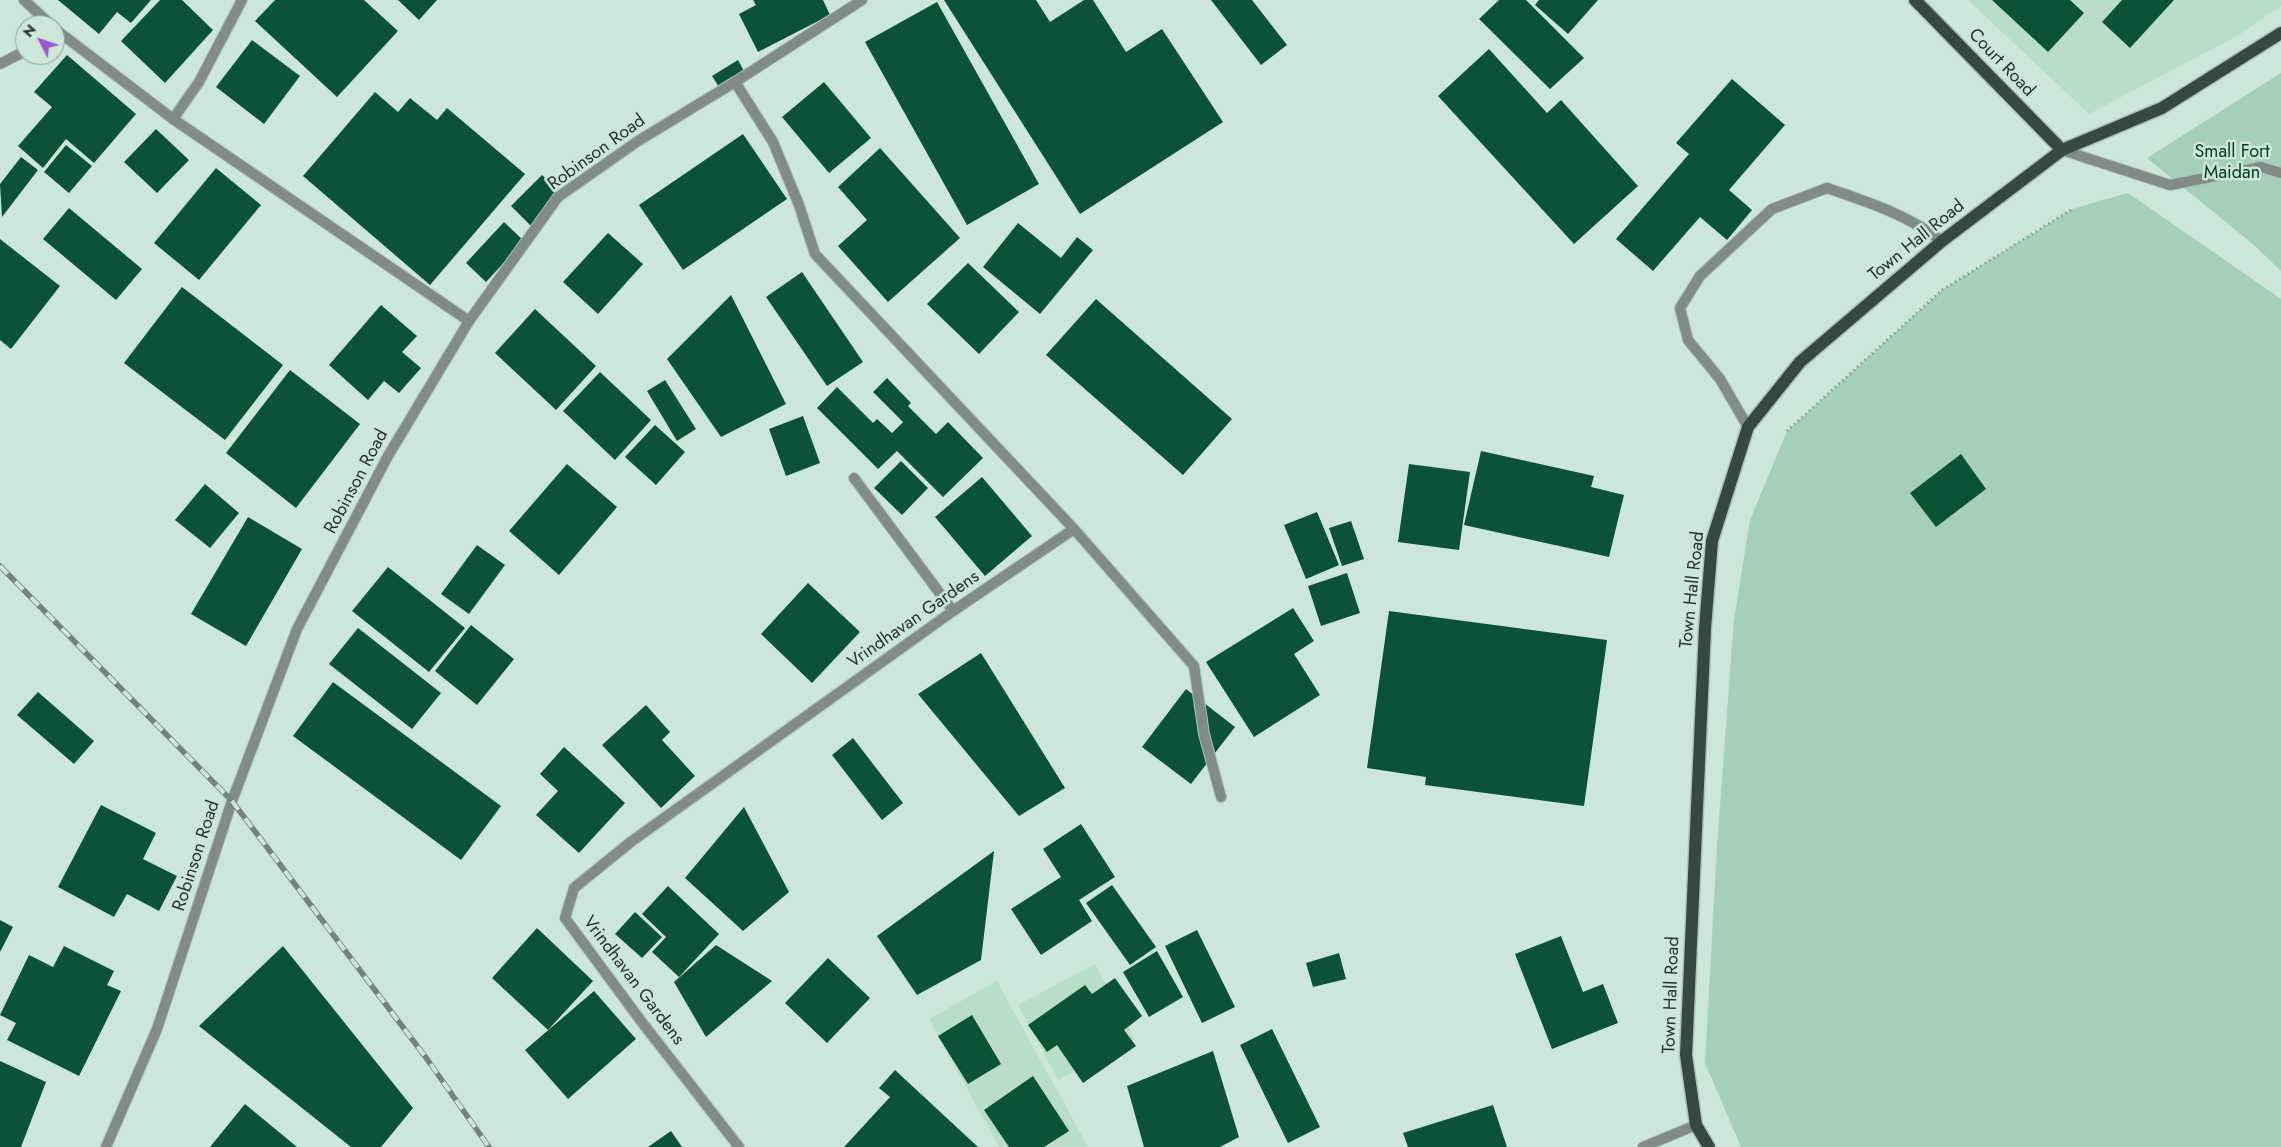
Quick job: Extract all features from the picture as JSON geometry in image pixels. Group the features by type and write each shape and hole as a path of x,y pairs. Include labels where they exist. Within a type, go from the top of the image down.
{"main road":[{"name":"Court Road","path":"1919,1 2062,150"},
{"name":"Town Hall Road","path":"1709,1147 1696,1125 1686,1055 1705,628 1712,541 1748,428 1800,362 1942,241 2062,150 2162,108 2281,33"}],"street":[{"path":"24,0 40,15"},
{"path":"173,118 199,82 242,0"},
{"name":"Robinson Road","path":"106,1147 157,1029 232,801 297,629 388,456 469,321 558,197 638,141 735,82 862,0"},
{"path":"65,39 173,118 469,321"},
{"path":"0,64 15,56"},
{"path":"735,82 773,142 799,205 815,254 1074,529 1194,666 1204,734 1221,797"},
{"path":"2062,150 2170,185 2262,167 2281,173"},
{"path":"1748,428 1720,379 1688,340 1680,308 1700,276 1772,209 1827,188 1888,209 1925,228 1942,241"},
{"path":"854,478 953,611"},
{"name":"Vrindhavan Gardens","path":"740,1147 641,1021 566,918 574,888 632,841 953,611 1074,529"},
{"path":"1643,1147 1696,1125"}],"path":[{"path":"1787,431 1942,290 2072,209"}],"shaded area":[{"path":"1968,0 2281,0 2281,6 2237,36 2089,114"},
{"path":"1095,964 1135,1039 1058,1080 1018,1005"},
{"path":"997,981 1088,1147 999,1147 929,1019"}],"green space":[{"name":"Small Fort Maidan","path":"2281,73 2281,271 2254,245 2147,158"},
{"path":"2128,193 2281,299 2281,1147 1741,1147 1705,1063 1717,846 1734,619 1750,520 1787,431 1942,290 2072,209"}],"building":[{"path":"58,0 151,0 131,23 117,12 99,34"},
{"path":"160,0 182,0 213,30 165,83 121,41"},
{"path":"275,0 364,0 398,31 337,97 255,21"},
{"path":"398,0 437,0 419,20"},
{"path":"753,0 823,0 830,15 758,52 739,14 756,5"},
{"path":"944,0 1036,0 1050,22 1084,0 1093,0 1126,52 1162,29 1223,122 1080,214"},
{"path":"1211,0 1252,0 1287,45 1261,65"},
{"path":"1499,0 1526,0 1584,58 1550,89 1479,19"},
{"path":"1539,0 1598,0 1568,34 1535,5"},
{"path":"1992,0 2070,0 2084,13 2048,52"},
{"path":"2122,0 2174,0 2130,48 2102,22"},
{"path":"937,2 1039,184 967,225 865,42"},
{"path":"252,40 300,76 264,124 216,87"},
{"path":"1489,49 1547,113 1561,100 1638,186 1574,244 1438,96"},
{"path":"67,55 136,114 94,163 66,139 43,168 18,146 52,107 34,92 58,65 65,65 65,57"},
{"path":"738,60 744,71 719,87 712,76"},
{"path":"1732,79 1785,125 1729,190 1752,210 1727,240 1700,217 1653,271 1616,239 1689,154 1676,143"},
{"path":"824,82 871,138 829,173 782,117"},
{"path":"375,92 398,112 410,98 437,120 447,108 525,174 430,285 303,176"},
{"path":"156,129 189,160 157,193 124,162"},
{"path":"743,134 787,199 683,270 639,205"},
{"path":"66,145 92,166 69,193 44,172"},
{"path":"880,148 960,238 888,302 838,246 867,220 838,187"},
{"path":"21,157 38,170 2,217 0,184"},
{"path":"216,168 261,205 199,280 154,243"},
{"path":"542,175 566,197 535,230 511,206"},
{"path":"69,208 142,269 116,300 43,239"},
{"path":"504,222 524,241 486,282 466,263"},
{"path":"1018,223 1061,258 1077,237 1093,250 1040,314 983,267"},
{"path":"608,233 643,264 598,314 563,282"},
{"path":"0,239 60,286 11,349 0,340"},
{"path":"968,263 1019,312 979,354 927,304"},
{"path":"802,272 863,362 827,386 766,297"},
{"path":"182,287 283,365 225,440 124,363"},
{"path":"731,295 786,404 721,437 667,359"},
{"path":"1096,299 1232,419 1183,475 1046,355"},
{"path":"381,305 417,336 402,352 421,368 399,393 384,381 368,400 329,365"},
{"path":"535,309 596,366 556,410 495,353"},
{"path":"290,370 360,424 296,508 226,453"},
{"path":"600,372 651,420 615,460 563,411"},
{"path":"887,378 911,403 908,406 936,434 948,422 983,458 943,497 897,451 878,469 817,408 837,387 873,423 877,419 892,433 903,422 873,392"},
{"path":"665,380 696,429 677,441 647,391"},
{"path":"803,416 820,463 786,476 769,429"},
{"path":"655,425 685,452 656,485 625,457"},
{"path":"1481,451 1594,476 1591,487 1624,495 1609,557 1464,525"},
{"path":"1961,454 1986,489 1936,527 1910,493"},
{"path":"901,461 928,488 902,515 874,488"},
{"path":"567,464 617,507 559,575 509,531"},
{"path":"1409,464 1470,472 1459,550 1398,542"},
{"path":"982,477 1032,536 985,576 935,517"},
{"path":"205,484 239,513 210,548 175,520"},
{"path":"1317,512 1339,565 1306,579 1284,525"},
{"path":"248,517 302,549 246,646 191,614"},
{"path":"1351,521 1364,559 1342,566 1329,528"},
{"path":"477,545 505,565 469,614 441,594"},
{"path":"388,567 465,628 429,672 352,611"},
{"path":"1347,573 1360,613 1321,626 1308,586"},
{"path":"808,583 860,632 812,683 761,634"},
{"path":"1293,608 1314,641 1294,654 1320,695 1254,737 1206,662"},
{"path":"1389,611 1607,640 1584,806 1425,785 1426,777 1367,768"},
{"path":"471,625 514,659 477,705 435,671"},
{"path":"358,628 441,693 412,729 329,664"},
{"path":"981,653 1065,788 1019,816 918,694"},
{"path":"333,682 501,806 461,860 293,736"},
{"path":"1186,689 1235,727 1191,784 1142,747"},
{"path":"38,692 94,741 74,764 17,715"},
{"path":"646,705 670,732 662,740 695,776 661,808 602,745"},
{"path":"853,738 903,803 882,820 832,755"},
{"path":"564,747 625,803 579,853 536,815 558,791 540,774"},
{"path":"101,805 156,833 143,859 177,876 159,911 127,894 114,917 58,887"},
{"path":"744,807 789,892 743,931 685,878"},
{"path":"1081,824 1115,877 1079,900 1092,921 1041,955 1011,909 1061,877 1043,849"},
{"path":"994,851 981,960 917,995 877,936"},
{"path":"1112,885 1156,947 1130,965 1086,903"},
{"path":"668,886 719,934 679,977 652,952 666,937 642,914"},
{"path":"635,912 662,937 642,958 615,934"},
{"path":"0,920 13,927 0,952"},
{"path":"537,928 593,981 548,1030 492,978"},
{"path":"1197,930 1235,1007 1202,1023 1165,946"},
{"path":"1561,936 1583,992 1603,984 1618,1023 1552,1049 1515,954"},
{"path":"716,945 772,981 706,1037 674,982"},
{"path":"64,946 114,971 107,985 121,991 79,1076 7,1040 16,1023 0,1015 29,955 53,967"},
{"path":"283,946 413,1108 381,1147 351,1147 199,1026"},
{"path":"1157,951 1183,997 1149,1017 1123,972"},
{"path":"1339,953 1346,979 1313,987 1306,963"},
{"path":"828,958 870,998 827,1043 785,1003"},
{"path":"1115,978 1142,1016 1124,1030 1136,1046 1083,1083 1057,1045 1047,1052 1028,1025 1085,985 1092,994"},
{"path":"594,991 636,1039 568,1099 525,1050"},
{"path":"972,1015 1001,1064 968,1084 938,1036"},
{"path":"1272,1029 1320,1127 1288,1143 1240,1045"},
{"path":"1213,1051 1239,1137 1220,1147 1144,1147 1127,1086"},
{"path":"0,1061 46,1082 21,1147 0,1147"},
{"path":"895,1070 978,1147 844,1147 890,1097 879,1088"},
{"path":"1033,1076 1069,1131 1044,1147 1009,1147 984,1110"},
{"path":"245,1104 297,1147 210,1147"},
{"path":"1493,1105 1507,1147 1408,1147 1403,1133"},
{"path":"671,1131 682,1147 648,1147"}],"railway":[{"path":"0,566 232,801 427,1059 489,1147"}]}
